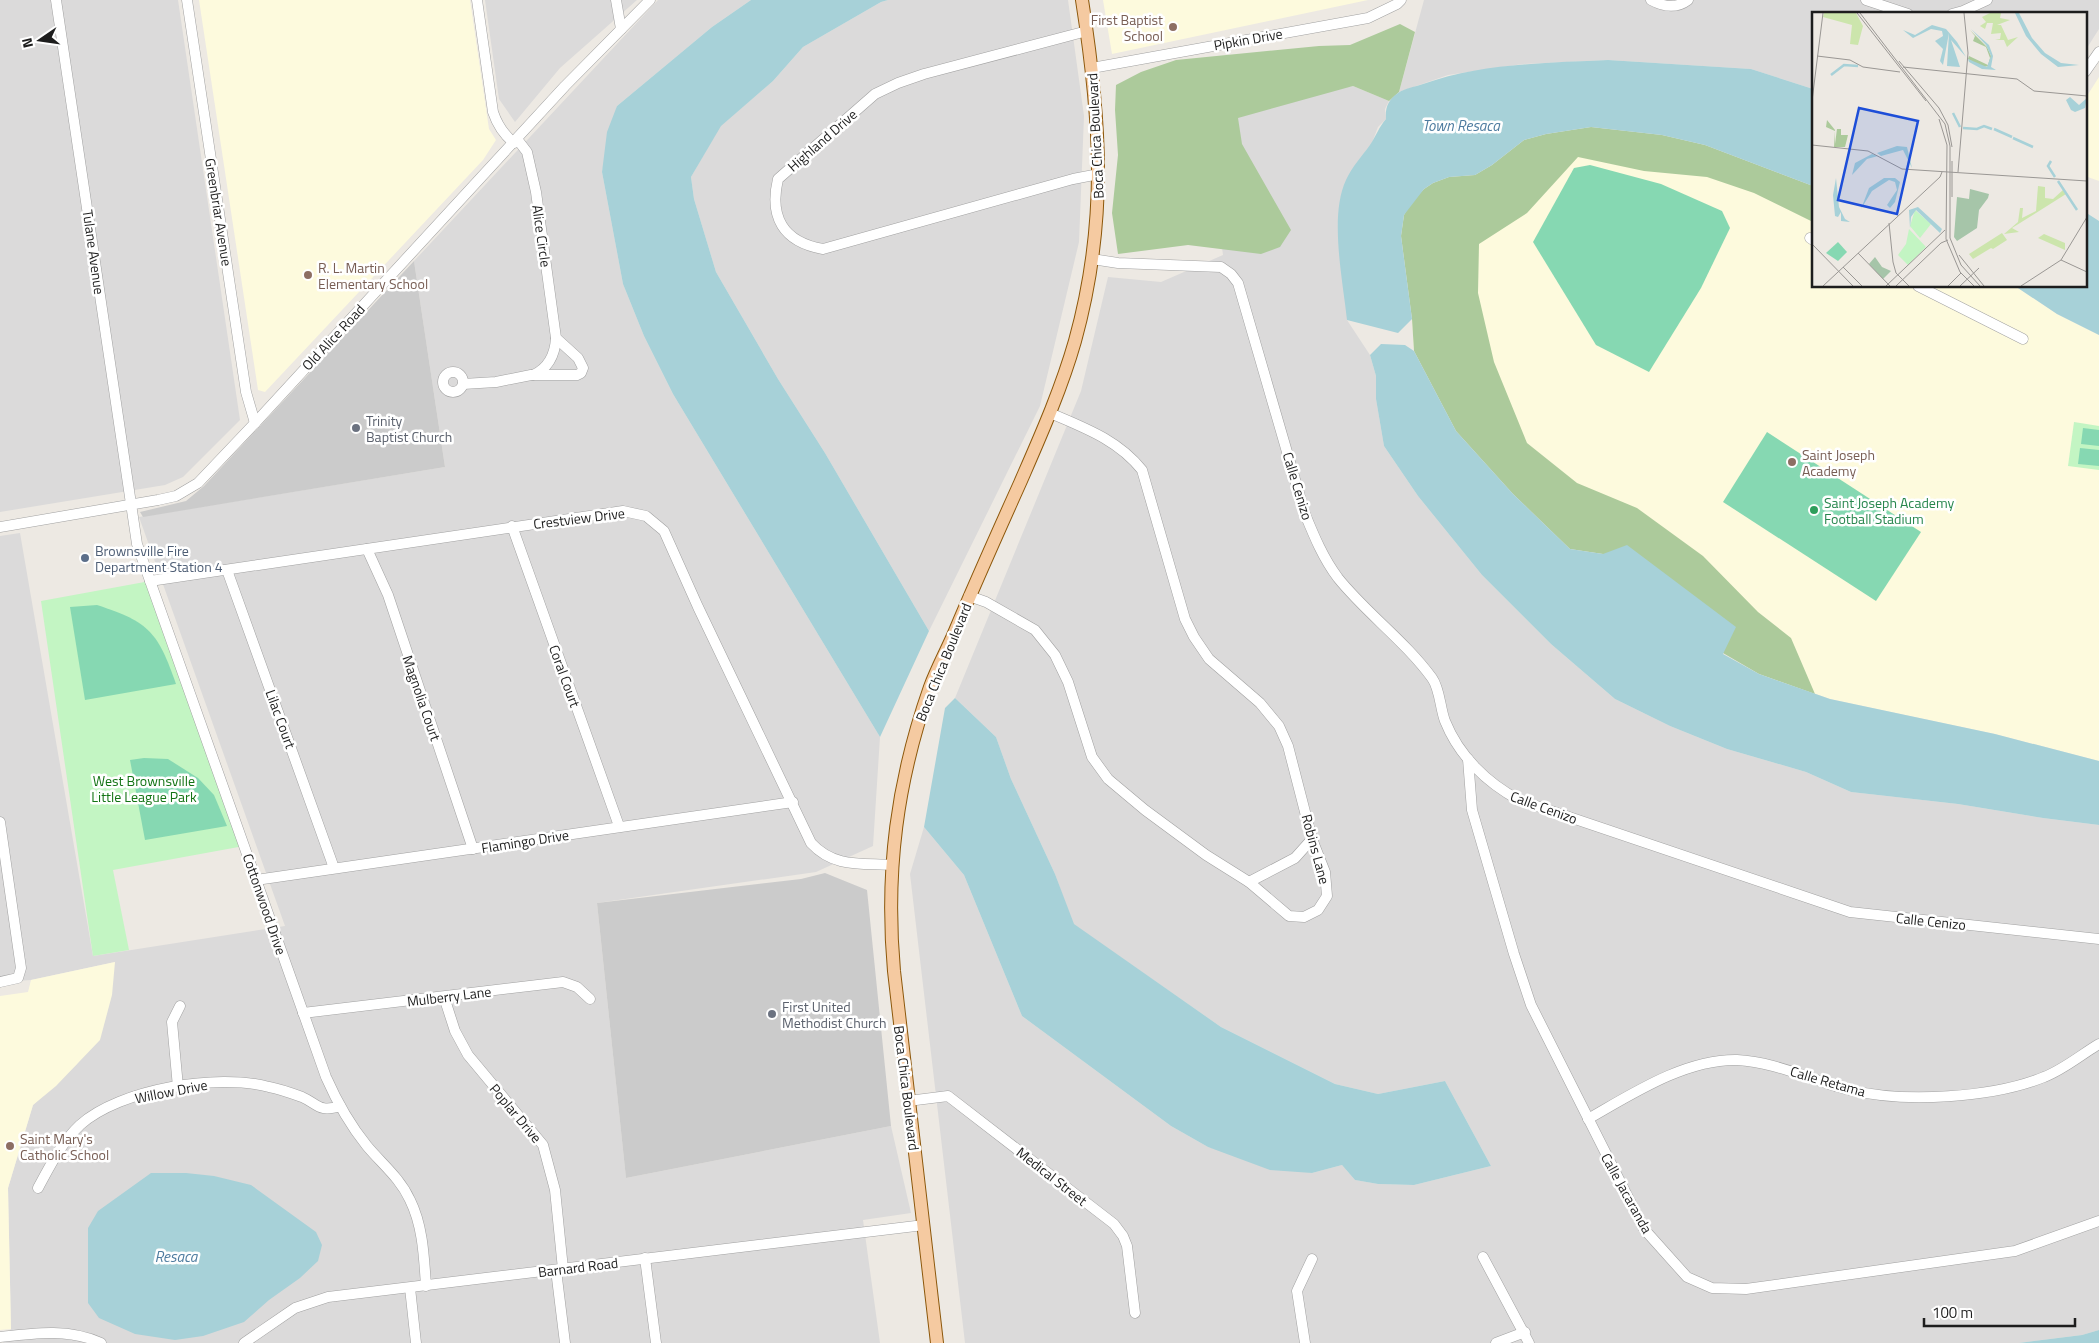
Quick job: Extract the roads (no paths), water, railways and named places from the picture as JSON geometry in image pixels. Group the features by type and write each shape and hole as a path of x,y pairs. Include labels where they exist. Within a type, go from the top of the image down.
{"main road":[{"name":"Boca Chica Boulevard","path":"937,1343 890,930 892,865 898,804 915,732 931,684 1050,413 1074,343 1086,296 1098,208 1099,174 1097,109 1082,0"}],"street":[{"name":"Tulane Avenue","path":"56,0 131,505"},
{"name":"Greenbriar Avenue","path":"187,0 246,392 255,423"},
{"name":"Alice Circle","path":"477,0 493,112 496,121 507,137 528,152 536,192 556,338 554,353 550,361 543,369 531,375"},
{"path":"616,0 621,29"},
{"name":"Old Alice Road","path":"0,527 176,496 186,492 198,483 565,86 650,0"},
{"name":"Pipkin Drive","path":"1092,68 1368,18 1398,4 1400,0"},
{"path":"1651,0 1671,7 1680,6 1688,0"},
{"path":"1866,0 1902,12"},
{"path":"1959,12 1987,0"},
{"name":"Highland Drive","path":"1087,31 924,74 875,94 778,179 774,197 778,220 792,236 812,247 823,249 1073,179 1099,174"},
{"path":"2086,71 2099,52"},
{"name":"Calle Cenizo","path":"1092,260 1118,263 1221,267 1231,274 1238,283 1305,514 1320,550 1339,578 1434,680 1445,721 1456,742 1485,778 1502,791 1519,800 1850,912 2099,939"},
{"path":"1922,288 2023,338"},
{"path":"1940,296 1945,288"},
{"name":"Alice Circle","path":"463,384 496,382 531,375 570,376 581,372 583,368 578,358 556,338"},
{"name":"Robins Lane","path":"969,596 993,606 1035,630 1055,655 1068,682 1092,757 1108,779 1206,855 1249,882 1289,916 1304,917 1318,910 1327,896 1324,872 1312,839 1291,755 1279,726 1260,704 1209,659 1194,637 1186,619 1142,470 1130,455 1112,443 1082,426 1050,413"},
{"name":"Cottonwood Drive","path":"131,505 137,544 326,1077 340,1106 356,1131 393,1174 410,1199 416,1212 421,1236 426,1286"},
{"name":"Crestview Drive","path":"150,581 623,511 646,516 664,531 698,607 812,843 829,858 839,862 892,865"},
{"name":"Coral Court","path":"512,526 619,826"},
{"name":"Magnolia Court","path":"368,549 388,595 473,848"},
{"name":"Lilac Court","path":"227,570 334,868"},
{"name":"Calle Jacaranda","path":"1468,759 1472,810 1514,954 1531,1005 1644,1229 1687,1278 1712,1288 1746,1289 2015,1251 2099,1221"},
{"name":"Flamingo Drive","path":"256,880 793,802"},
{"path":"0,822 21,968 21,974 18,978 0,982"},
{"path":"1249,882 1295,858 1312,839"},
{"name":"Mulberry Lane","path":"303,1013 563,982 577,987 590,999"},
{"name":"Poplar Drive","path":"444,997 455,1031 468,1055 543,1145 555,1190 565,1343"},
{"path":"178,1087 172,1022 180,1006"},
{"name":"Calle Retama","path":"1588,1119 1648,1085 1698,1065 1737,1060 1781,1068 1850,1090 1898,1098 1968,1094 2000,1089 2045,1077 2099,1044"},
{"name":"Willow Drive","path":"38,1188 62,1146 81,1125 92,1116 121,1101 178,1087 216,1082 248,1083 295,1094 308,1100 315,1106 329,1109 340,1106"},
{"name":"Medical Street","path":"908,1101 948,1096 1114,1224 1123,1236 1127,1246 1135,1313"},
{"name":"Barnard Road","path":"244,1343 256,1340 281,1317 310,1302 328,1298 924,1224"},
{"path":"1483,1256 1525,1332 1529,1343"},
{"path":"645,1258 656,1343"},
{"path":"1305,1343 1297,1291 1312,1259"},
{"path":"410,1288 416,1343"},
{"path":"0,1337 49,1332 65,1333 98,1342"},
{"path":"1496,1343 1525,1332"}],"water":[{"path":"751,0 888,0 881,2 803,47 773,81 721,126 691,177 694,199 716,272 929,631 880,737 673,394 644,336 623,284 602,172 607,132 617,106 712,27"},
{"name":"Town Resaca","path":"1608,60 1751,69 1812,89 1812,186 1705,145 1662,135 1591,127 1546,134 1524,140 1492,165 1475,175 1449,177 1433,183 1424,189 1404,215 1401,236 1412,319 1398,333 1347,320 1340,268 1338,230 1338,212 1341,195 1351,171 1386,119 1386,111 1392,98 1407,89 1445,77 1491,68 1538,63"},
{"path":"2086,213 2099,221 2099,335 2057,314 2018,288 2086,288"},
{"path":"1381,344 1405,345 1414,351 1456,431 1513,494 1570,549 1603,554 1627,545 1736,627 1723,654 1759,674 1830,699 1995,734 2099,761 2099,825 1958,804 1851,792 1806,772 1727,749 1670,726 1615,699 1551,644 1482,575 1418,496 1384,446 1376,399 1376,376 1370,355"},
{"path":"955,698 996,737 1011,779 1055,874 1074,924 1221,1027 1335,1084 1378,1094 1445,1081 1491,1166 1414,1185 1378,1184 1355,1180 1342,1165 1312,1173 1270,1170 1208,1147 1171,1126 1022,1016 964,875 924,827 945,708"},
{"name":"Resaca","path":"151,1173 186,1173 214,1176 251,1185 316,1232 322,1245 318,1261 300,1278 269,1300 244,1322 203,1336 175,1340 135,1334 99,1318 88,1303 88,1228 98,1211"},
{"path":"2099,1330 2099,1343 2019,1343 2082,1335"}],"place":[{"name":"First Baptist School","path":"1173,27"},
{"name":"R. L. Martin Elementary School","path":"308,275"},
{"name":"Trinity Baptist Church","path":"356,428"},
{"name":"Saint Joseph Academy","path":"1792,462"},
{"name":"Saint Joseph Academy Football Stadium","path":"1814,510"},
{"name":"Brownsville Fire Department Station 4","path":"85,558"},
{"name":"First United Methodist Church","path":"772,1014"},
{"name":"Saint Mary's Catholic School","path":"10,1146"}],"park label":[{"name":"West Brownsville Little League Park","path":"144,788"}]}
